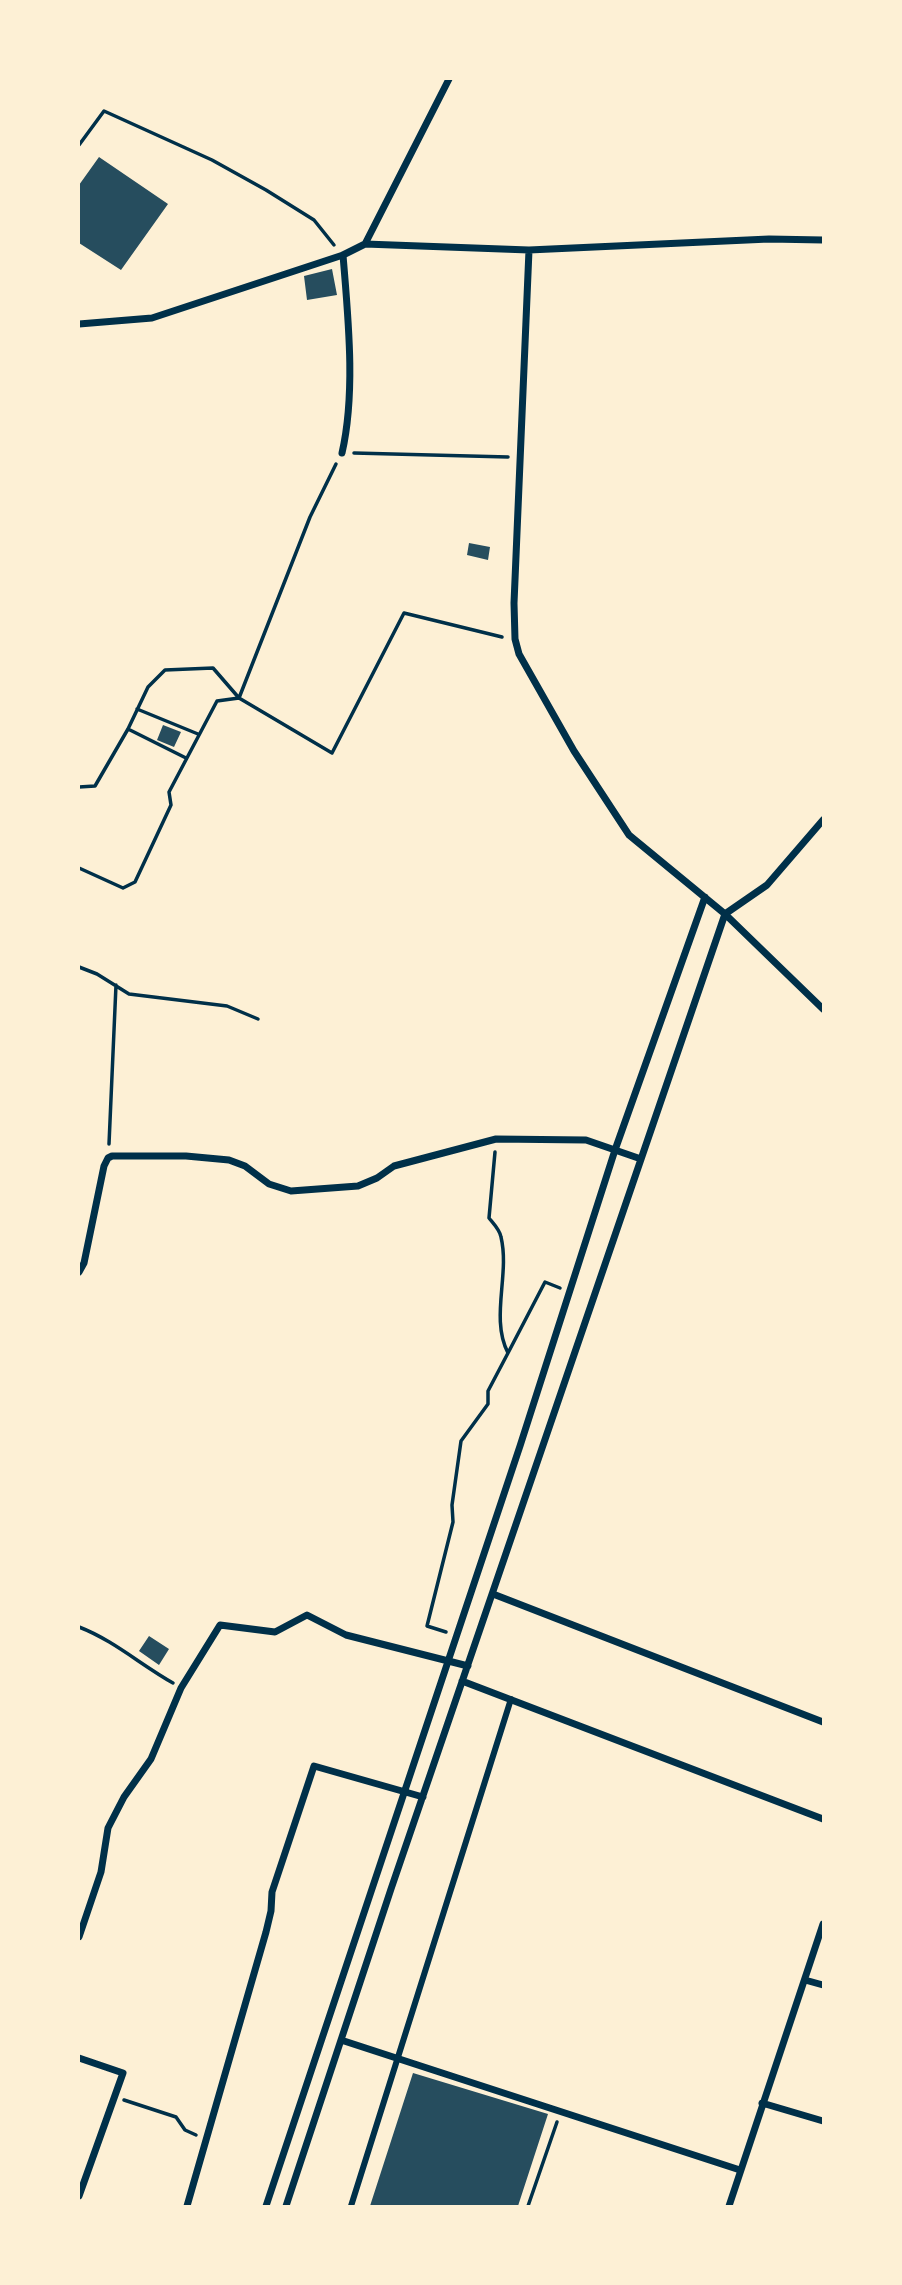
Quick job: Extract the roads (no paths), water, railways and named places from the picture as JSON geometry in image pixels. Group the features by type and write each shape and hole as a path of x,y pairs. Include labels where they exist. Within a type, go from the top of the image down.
{"street":[{"path":"365,244 449,79"},
{"path":"79,324 152,318 342,255 365,244 529,250 769,239 823,240"},
{"path":"529,250 513,603 515,639 526,667 574,751 629,835 725,914 823,1009"},
{"path":"342,255 350,340 346,436 342,453"},
{"path":"286,2206 462,1681 725,914 767,885 823,820"},
{"path":"266,2206 449,1661 615,1150 705,897"},
{"path":"79,1272 84,1263 104,1166 108,1158 116,1156 229,1160 245,1166 280,1189 303,1191 358,1186 377,1178 394,1166 496,1139 586,1140 641,1159"},
{"path":"492,1594 823,1722"},
{"path":"79,1937 101,1872 108,1828 124,1797 151,1759 181,1688 220,1625 275,1632 307,1615 346,1635 468,1665"},
{"path":"462,1681 823,1819"},
{"path":"351,2206 511,1699"},
{"path":"187,2206 266,1932 272,1892 314,1766 423,1797"},
{"path":"729,2206 823,1924"},
{"path":"804,1980 823,1985"},
{"path":"341,2040 740,2170"},
{"path":"79,2058 123,2073 79,2196"},
{"path":"762,2103 823,2121"}]}
